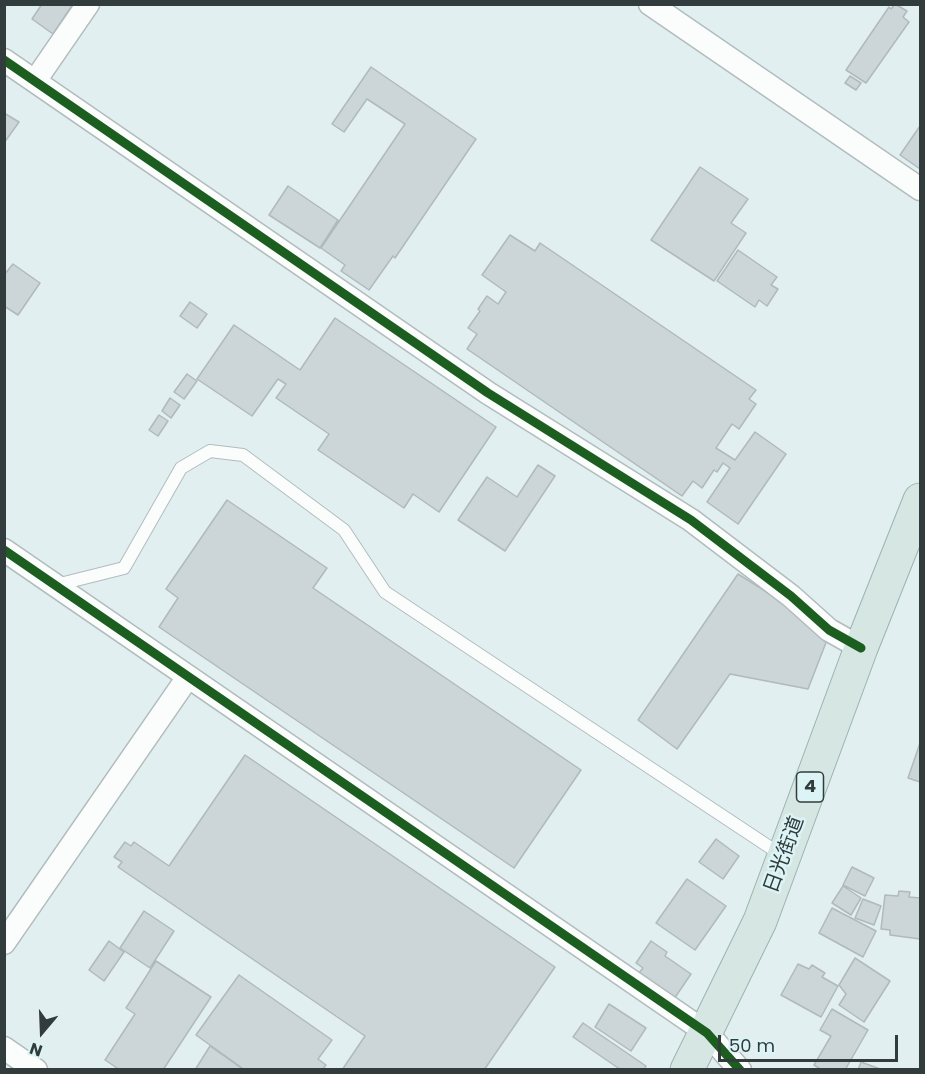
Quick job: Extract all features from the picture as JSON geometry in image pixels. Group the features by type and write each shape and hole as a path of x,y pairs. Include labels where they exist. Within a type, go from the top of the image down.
{"highway":[{"name":"日光街道","path":"687,1070 760,921 861,648 921,500"}],"street":[{"path":"34,81 88,4"},
{"path":"651,4 921,189"},
{"path":"4,60 488,393 691,520 790,596 830,630 861,648"},
{"path":"4,550 707,1033 740,1070"},
{"path":"4,943 188,677"},
{"path":"4,1048 36,1070"}],"lane":[{"path":"56,585 124,568 181,468 210,452 243,455 344,530 385,592 784,856"}],"building":[{"path":"42,4 73,4 53,34 32,19"},
{"path":"895,4 907,11 903,17 909,22 866,83 846,70 889,7 891,9"},
{"path":"371,67 476,139 395,258 393,256 369,290 341,271 345,265 321,248 405,124 367,99 344,132 332,124"},
{"path":"850,76 861,83 856,90 845,83"},
{"path":"4,113 19,122 4,143"},
{"path":"920,126 920,169 900,155"},
{"path":"700,167 748,199 731,223 746,233 714,281 651,240"},
{"path":"288,186 338,220 320,248 269,215"},
{"path":"510,235 535,251 540,243 756,390 749,399 756,404 739,429 732,424 716,448 735,460 755,432 786,454 738,524 707,502 730,468 723,463 717,472 714,470 702,488 693,481 682,496 467,349 477,334 468,328 480,311 478,309 487,296 498,304 506,292 482,275"},
{"path":"738,250 777,277 771,285 778,289 767,306 759,300 755,307 717,281"},
{"path":"13,264 40,283 18,315 4,306 4,275"},
{"path":"190,302 207,314 197,328 180,316"},
{"path":"335,318 496,427 439,512 413,494 404,508 318,450 329,434 276,398 286,384 278,379 252,416 197,379 234,325 300,370"},
{"path":"187,374 197,381 184,399 174,392"},
{"path":"170,398 180,405 171,418 162,411"},
{"path":"159,415 168,421 158,436 149,430"},
{"path":"538,465 555,476 505,551 458,520 487,477 517,497"},
{"path":"227,500 327,568 313,588 581,770 514,868 159,627 178,598 166,589"},
{"path":"738,574 794,609 827,640 808,689 730,674 677,749 638,720"},
{"path":"920,743 920,782 908,778"},
{"path":"245,755 555,967 484,1070 342,1070 365,1036 118,867 122,862 114,857 125,842 131,846 134,842 169,866"},
{"path":"716,839 739,856 723,879 699,862"},
{"path":"852,867 874,878 865,896 843,885"},
{"path":"687,879 726,906 695,950 656,923"},
{"path":"843,886 861,898 851,915 832,903"},
{"path":"899,891 910,892 909,897 920,898 920,939 890,935 890,930 881,929 885,895 898,896"},
{"path":"863,899 881,906 874,925 855,918"},
{"path":"832,908 876,931 863,957 819,933"},
{"path":"144,911 174,931 150,968 120,948"},
{"path":"109,941 124,952 104,981 89,970"},
{"path":"651,941 667,952 665,956 691,974 674,999 638,974 643,968 636,963"},
{"path":"855,958 890,981 864,1022 839,1005 846,994 839,985"},
{"path":"156,961 211,997 163,1070 120,1070 105,1060 135,1014 126,1008"},
{"path":"798,964 809,969 812,965 825,973 822,977 838,986 821,1017 781,995"},
{"path":"239,975 332,1040 318,1059 326,1065 322,1070 245,1070 196,1035"},
{"path":"609,1004 646,1028 631,1051 595,1027"},
{"path":"832,1009 868,1030 845,1070 822,1070 814,1065 831,1036 820,1030"},
{"path":"583,1023 646,1066 644,1070 621,1070 573,1037"},
{"path":"210,1046 244,1070 195,1070"},
{"path":"861,1062 883,1070 858,1070"}],"cycle path":[{"path":"4,60 488,393 691,520 791,596 829,630 861,648"},
{"path":"4,550 707,1033 740,1070"}]}
